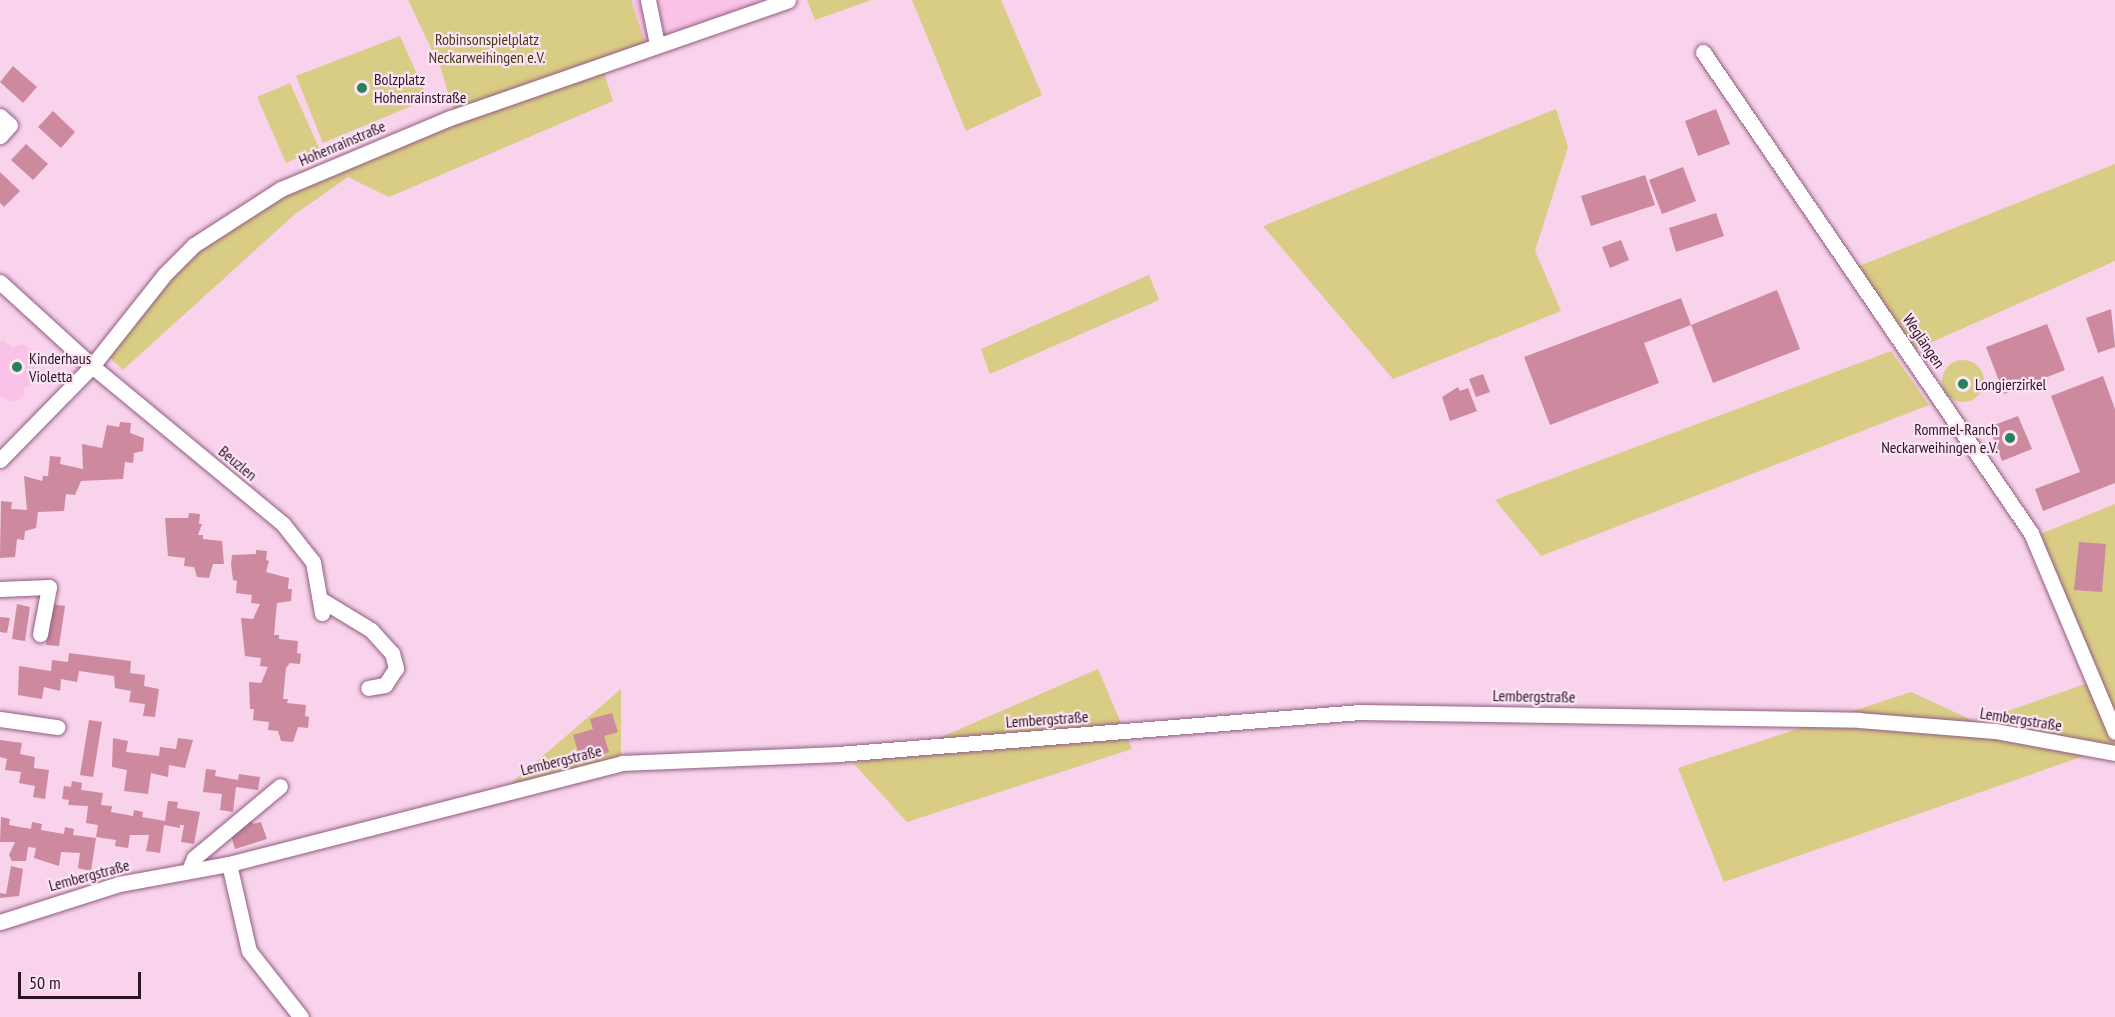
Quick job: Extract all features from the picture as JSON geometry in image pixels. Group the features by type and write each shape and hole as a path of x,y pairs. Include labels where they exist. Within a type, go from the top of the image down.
{"street":[{"path":"648,0 657,44"},
{"name":"Hohenrainstraße","path":"0,460 92,366 158,283 194,245 281,189 450,118 765,4 788,0"},
{"name":"Weglängen","path":"1703,52 2031,533 2115,732"},
{"path":"0,116 10,125 0,136"},
{"name":"Beuzlen","path":"0,282 92,366 283,524 313,562 321,606 370,630 392,653 396,668 385,685 368,688"},
{"path":"0,589 49,587 40,634"},
{"name":"Lembergstraße","path":"0,922 119,884 229,864 622,763 838,754 1295,715 1442,712 1859,720 1995,731 2115,753"},
{"path":"0,719 57,727"},
{"path":"189,870 194,858 280,786"},
{"path":"229,864 249,951 301,1017"}],"shaded area":[{"path":"631,0 769,0 645,43"},
{"name":"Kinderhaus Violetta","path":"3,340 12,347 23,344 32,351 30,363 39,371 37,383 25,387 23,398 12,402 0,395 0,341"}],"green space":[{"name":"Robinsonspielplatz Neckarweihingen e.V.","path":"408,0 631,0 645,43 600,60 613,101 389,197 348,177 295,214 123,370 99,348 204,234 454,113 441,69"},
{"path":"807,0 872,0 815,20"},
{"path":"912,0 1001,0 1042,95 966,131"},
{"name":"Bolzplatz Hohenrainstraße","path":"400,36 428,99 323,143 296,76"},
{"path":"290,83 319,148 286,163 257,97"},
{"path":"1556,109 1568,147 1535,251 1561,311 1393,379 1263,226"},
{"path":"2115,164 2115,261 1905,354 1849,270"},
{"path":"1149,275 1159,300 990,374 981,349"},
{"path":"1891,351 1929,405 1541,556 1495,500"},
{"name":"Longierzirkel","path":"1963,360 1971,361 1978,366 1983,373 1983,389 1978,396 1971,401 1963,402 1955,401 1948,396 1943,389 1942,381 1943,373 1948,366 1955,361"},
{"path":"2115,504 2115,745 1724,882 1678,768 1911,692 1976,722 2088,683 2028,539"},
{"path":"1098,669 1132,749 907,822 854,764 939,738"},
{"path":"621,689 621,759 509,785"}],"building":[{"path":"13,66 37,87 23,103 0,82"},
{"path":"1716,109 1730,144 1698,156 1685,121"},
{"path":"53,111 75,132 61,148 38,127"},
{"path":"26,144 48,164 33,180 11,160"},
{"path":"1683,167 1696,201 1662,214 1649,180"},
{"path":"0,172 20,191 4,207 0,203"},
{"path":"1645,175 1655,205 1591,226 1581,196"},
{"path":"1716,213 1724,236 1676,252 1669,228"},
{"path":"1621,240 1629,260 1610,268 1602,247"},
{"path":"1777,290 1800,349 1713,383 1691,325"},
{"path":"1681,298 1691,325 1644,343 1659,383 1550,425 1524,357"},
{"path":"2111,309 2115,347 2098,353 2086,318"},
{"path":"2047,324 2065,370 2004,394 1986,347"},
{"path":"1483,374 1490,392 1476,397 1469,379"},
{"path":"2103,376 2115,409 2115,483 2043,511 2035,489 2080,472 2051,396"},
{"path":"1458,387 1460,391 1468,388 1477,411 1450,421 1442,397"},
{"name":"Rommel-Ranch Neckarweihingen e.V.","path":"2018,416 2032,449 2002,461 1989,427"},
{"path":"120,422 131,423 130,433 144,438 143,451 134,453 133,463 125,462 123,479 81,481 75,495 66,494 64,511 38,512 36,528 25,531 24,540 17,539 15,557 0,558 1,501 12,502 11,509 27,510 24,476 42,481 43,476 48,476 50,456 61,457 60,464 83,469 82,444 102,448 107,425 119,427"},
{"path":"189,513 200,514 199,524 202,524 198,535 203,535 203,539 222,541 224,564 213,564 209,578 197,577 194,567 184,566 185,558 168,556 165,518 188,518"},
{"path":"2079,542 2106,544 2102,592 2074,590"},
{"path":"256,550 267,551 266,560 269,561 266,572 289,578 288,589 292,589 291,601 277,603 274,635 279,635 279,639 298,641 297,653 301,654 300,664 290,663 286,668 283,699 288,699 287,703 306,705 305,716 309,717 308,728 298,727 293,742 281,741 278,731 268,730 269,722 253,720 254,709 250,709 249,682 261,683 268,667 260,666 261,658 245,656 241,618 253,619 260,604 251,603 252,595 236,593 237,581 233,580 231,565 232,555 256,554"},
{"path":"17,604 30,607 25,641 12,639"},
{"path":"52,604 65,606 59,646 46,645"},
{"path":"0,617 10,618 7,633 0,632"},
{"path":"69,653 131,661 130,673 145,675 144,686 159,689 155,717 143,716 145,704 129,702 131,691 115,688 114,676 79,671 77,682 61,679 60,691 44,687 42,699 18,695 19,666 51,671 52,660 68,662"},
{"path":"612,713 618,732 604,736 609,752 581,761 573,735 593,729 590,719"},
{"path":"89,720 102,722 93,777 80,775"},
{"path":"113,738 128,741 126,752 159,756 160,747 176,749 178,738 193,740 185,768 169,765 168,777 151,773 148,794 124,791 127,770 112,767"},
{"path":"0,740 22,743 20,754 35,757 34,768 49,770 45,799 33,797 35,786 19,783 21,772 5,770 7,759 0,757"},
{"path":"206,769 216,770 215,776 238,780 239,774 260,777 258,790 236,787 233,812 220,810 222,794 203,792"},
{"path":"72,781 82,783 81,790 103,793 101,805 112,806 111,812 133,816 134,810 143,812 142,817 165,821 168,801 178,802 177,808 200,812 194,844 181,842 184,825 180,825 180,828 164,825 160,853 146,851 149,835 130,835 128,848 115,846 116,840 96,837 98,825 86,823 88,806 68,805 69,800 62,799 64,786 71,787"},
{"path":"1,817 10,819 9,825 31,829 32,822 42,824 41,830 64,834 65,827 74,829 73,835 96,838 91,871 78,868 80,853 61,852 59,866 34,858 36,848 28,847 26,861 12,861 9,855 15,842 0,842"},
{"path":"251,818 253,824 261,822 267,839 235,849 230,831 245,826 243,820"},
{"path":"11,866 23,869 19,896 0,898 0,893 6,894"}],"place":[{"name":"Bolzplatz Hohenrainstraße","path":"362,88"},
{"name":"Kinderhaus Violetta","path":"17,367"},
{"name":"Longierzirkel","path":"1963,384"},
{"name":"Rommel-Ranch Neckarweihingen e.V.","path":"2010,438"}]}
